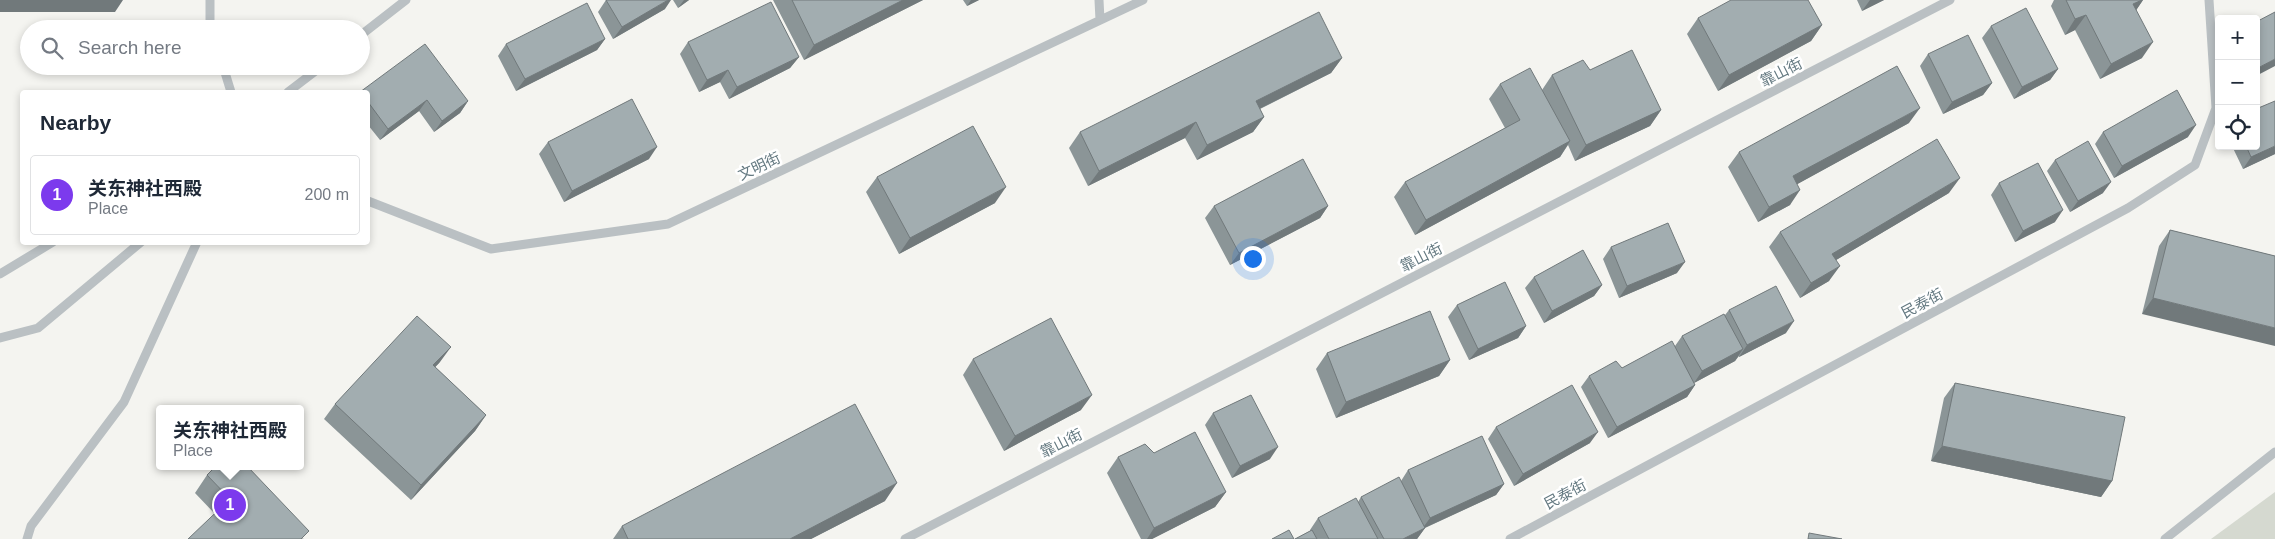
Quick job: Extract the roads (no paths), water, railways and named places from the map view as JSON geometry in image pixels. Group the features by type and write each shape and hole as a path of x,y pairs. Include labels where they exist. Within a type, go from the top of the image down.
{"street":[{"path":"210,0 210,20"},
{"path":"370,28 406,0"},
{"path":"1100,0 1100,20"},
{"name":"文明街","path":"370,202 491,249 668,224 1143,0"},
{"name":"靠山街","path":"905,539 1950,0"},
{"name":"民泰街","path":"1510,539 2128,208 2195,166 2216,108 2208,0"},
{"path":"225,75 231,90"},
{"path":"291,90 310,75"},
{"path":"0,274 48,245"},
{"path":"0,338 38,328 137,245"},
{"path":"27,539 31,526 124,402 196,245"},
{"path":"2165,539 2275,452"}],"place":[{"name":"关东神社西殿","path":"230,505"}]}
